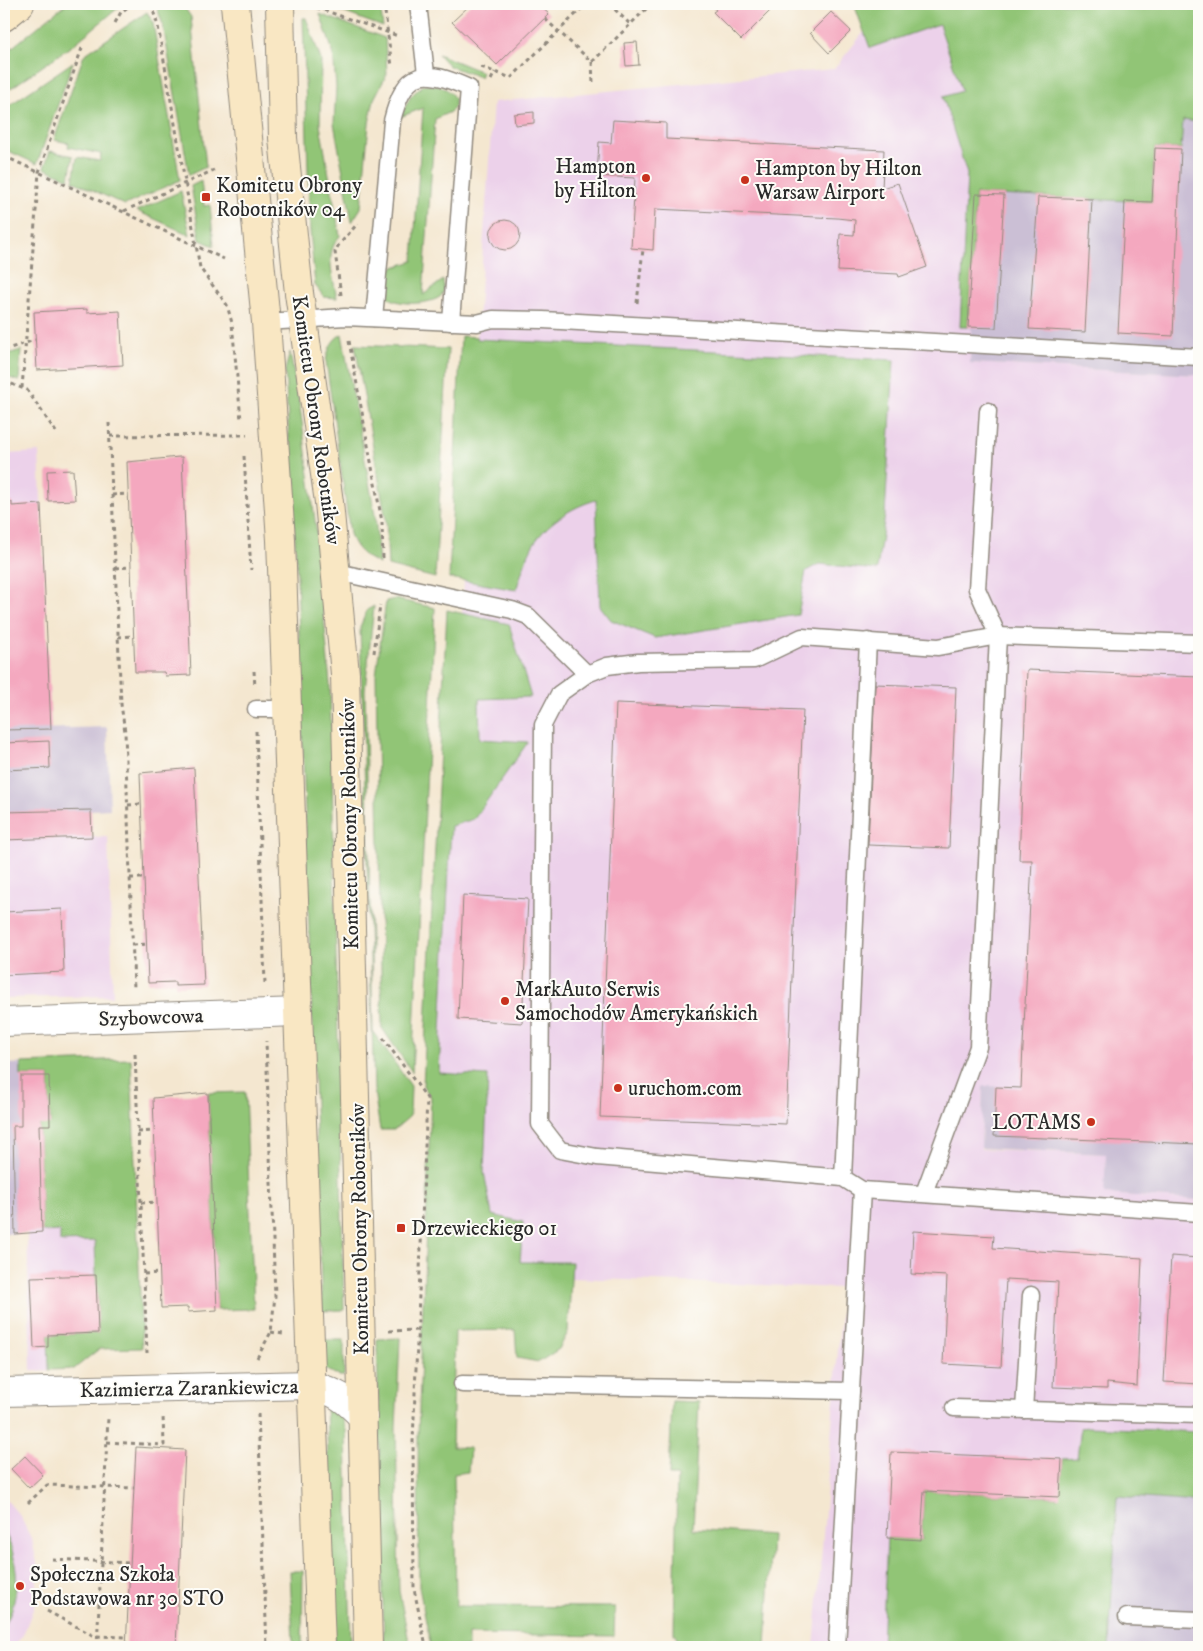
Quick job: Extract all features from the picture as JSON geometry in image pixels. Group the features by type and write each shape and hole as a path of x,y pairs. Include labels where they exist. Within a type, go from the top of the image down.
{"street":[{"path":"4,17 20,4"},
{"name":"Komitetu Obrony Robotników","path":"235,4 266,322 281,540 321,1647"},
{"name":"Komitetu Obrony Robotników","path":"280,4 283,138 303,320 337,572 345,674 368,1647"},
{"name":"Szybowcowa","path":"4,1022 298,1012"},
{"name":"Kazimierza Zarankiewicza","path":"4,1392 311,1385 345,1398 362,1417"}],"lane":[{"path":"418,4 426,74"},
{"path":"374,318 392,121 395,106 404,90 415,79 426,74 450,79 469,88 451,322"},
{"path":"266,322 345,317 477,324 493,319 1199,357"},
{"path":"924,1193 978,1046 998,636 977,589 988,411"},
{"path":"337,572 512,610 528,616 587,674"},
{"path":"1199,643 998,636 938,647 802,638 754,660 638,662 607,666 587,674 559,694 543,725 540,1124 560,1150 597,1157 843,1178 862,1190 1199,1213"},
{"path":"843,1178 868,641"},
{"path":"256,709 287,709"},
{"path":"837,1647 862,1190"},
{"path":"1024,1410 1031,1295"},
{"path":"462,1384 851,1391"},
{"path":"954,1408 1199,1415"},
{"path":"1127,1617 1199,1620"}],"path":[{"path":"114,23 121,12 132,4"},
{"path":"151,4 158,26 200,268 222,296 230,314 243,443"},
{"path":"316,4 309,4 403,38"},
{"path":"476,65 511,78 586,4"},
{"path":"609,4 630,24"},
{"path":"592,62 651,4"},
{"path":"544,18 592,62 593,83"},
{"path":"22,388 39,172 82,48"},
{"path":"4,156 224,259"},
{"path":"124,212 214,170"},
{"path":"636,326 643,249"},
{"path":"348,332 382,522 383,565"},
{"path":"4,350 35,340"},
{"path":"4,381 27,390 56,432"},
{"path":"109,422 118,637 128,805 135,997"},
{"path":"110,436 242,434 252,436"},
{"path":"244,453 251,575"},
{"path":"112,495 128,494"},
{"path":"115,568 131,567"},
{"path":"374,657 380,601"},
{"path":"118,637 134,636"},
{"path":"254,662 265,991"},
{"path":"128,805 141,804"},
{"path":"130,878 144,878"},
{"path":"133,945 147,944"},
{"path":"378,1030 427,1098 413,1442 414,1589 426,1647"},
{"path":"256,1365 257,1358 271,1332 276,1296 266,1036"},
{"path":"135,1054 147,1353"},
{"path":"138,1132 154,1131"},
{"path":"141,1203 157,1202"},
{"path":"144,1274 160,1273"},
{"path":"387,1331 417,1330"},
{"path":"257,1404 260,1442 266,1647"},
{"path":"107,1442 164,1445 163,1407"},
{"path":"97,1647 108,1409"},
{"path":"28,1503 47,1485 134,1488"},
{"path":"52,1559 130,1563"},
{"path":"47,1611 97,1636 127,1637"}],"shaded area":[{"path":"854,4 1199,4 1199,122 1183,120 1181,149 1152,202 968,327 971,328 970,363 1199,375 1199,1078 1197,1096 983,1087 981,1149 1106,1154 1105,1194 1199,1200 1199,1502 1117,1496 1109,1647 814,1647 843,1288 435,1273 432,1206 477,337 493,102 834,69 864,32"},
{"path":"1183,120 1199,122 1199,375 970,363 971,328 968,327 976,194 1152,202 1155,148"},
{"path":"39,452 51,729 4,730 4,454"},
{"path":"107,727 110,809 91,810 92,837 4,840 4,730"},
{"path":"108,837 113,996 4,998 4,840"},
{"path":"58,1062 60,1231 4,1234 4,1064"},
{"name":"LOTAMS","path":"1199,1078 1199,1200 1104,1194 1106,1154 981,1148 983,1086 1197,1096"},
{"path":"60,1231 61,1242 95,1240 99,1349 74,1369 31,1371 27,1233"},
{"path":"1117,1496 1199,1502 1199,1647 1109,1647"},
{"name":"Społeczna Szkoła Podstawowa nr 30 STO","path":"4,1497 20,1516 32,1540 38,1568 35,1604 23,1635 14,1647 4,1647"}],"green space":[{"path":"66,4 123,4 73,45 4,93 4,54"},
{"path":"182,4 191,17 206,167 189,175 163,25 156,5"},
{"path":"331,4 380,4 383,27 332,8"},
{"path":"854,4 1199,4 1199,122 1183,120 1181,149 1155,148 1152,202 976,194 968,327 960,327 967,174 943,97 962,91 939,24 870,48"},
{"path":"147,12 153,23 180,180 125,205 73,181 77,157 100,161 101,154 68,147 69,143 54,140 84,55"},
{"path":"320,14 385,38 387,74 374,99 369,123 361,208 352,222 334,123 336,87 333,52"},
{"path":"303,18 306,18 321,60 320,125 340,236 332,250 331,257 337,298 324,297 315,285 310,231"},
{"path":"438,54 482,72 480,77 449,66"},
{"path":"73,62 37,164 4,149 4,109"},
{"path":"423,85 441,87 449,91 455,99 455,107 450,112 435,119 423,295 443,280 444,291 436,299 421,303 404,303 390,298 386,294 384,279 385,270 413,261 423,108 400,117 411,96"},
{"path":"50,151 73,156 69,179 44,168"},
{"path":"201,181 204,206 210,205 214,246 200,240 191,186"},
{"path":"181,191 190,235 137,211"},
{"path":"342,334 375,515 379,564 361,552 350,534 326,361 335,339"},
{"path":"461,336 477,337 477,339 894,360 885,515 877,570 819,564 806,571 798,615 655,638 611,620 600,606 596,500 568,512 544,531 532,547 516,590 449,578"},
{"path":"355,345 448,349 435,578 388,566 386,520"},
{"path":"21,350 19,381 4,376 4,355"},
{"path":"290,352 301,414 316,528 330,684 344,1310 322,1311 297,575 285,370"},
{"path":"395,599 435,608 412,1072 382,1028 376,675 386,601"},
{"path":"374,606 365,690 373,1032 411,1086 410,1116 394,1130 380,1130 374,1091 360,627 367,610"},
{"path":"447,610 509,624 531,697 479,699 480,739 528,742 474,819 451,826 439,1073 488,1076 484,1172 492,1215 523,1222 520,1262 572,1262 568,1332 559,1349 539,1362 517,1358 515,1330 455,1331 452,1447 470,1448 468,1472 454,1474 456,1606 615,1607 614,1636 468,1634 468,1647 431,1647 419,1587 418,1435 431,1097 423,1086"},
{"path":"131,1059 142,1348 99,1349 74,1369 49,1370 48,1335 98,1333 95,1241 60,1242 60,1231 42,1232 39,1125 50,1124 49,1076 21,1076 21,1063"},
{"path":"245,1092 254,1309 217,1310 208,1093"},
{"path":"400,1338 396,1428 399,1591 410,1647 384,1647 377,1339"},
{"path":"322,1340 344,1340 344,1376 339,1376 324,1368"},
{"path":"672,1401 699,1402 693,1529 772,1535 766,1647 681,1647 674,1633 677,1476 669,1476"},
{"path":"329,1403 337,1406 346,1430 351,1647 335,1647 326,1405"},
{"path":"1081,1428 1199,1432 1199,1502 1117,1496 1109,1647 882,1647 887,1538 921,1540 924,1491 1059,1497 1062,1459 1077,1458"},
{"path":"4,1531 16,1567 16,1591 10,1615 4,1627"},
{"path":"290,1571 303,1571 302,1647 297,1647 293,1643"}],"building":[{"path":"471,4 546,4 542,8 549,14 497,65 452,22"},
{"path":"711,4 777,4 741,40 713,12 716,10"},
{"path":"831,12 851,31 829,53 810,33"},
{"path":"637,42 639,65 626,66 624,43"},
{"path":"534,112 534,123 515,125 514,114"},
{"path":"613,120 666,123 666,139 884,150 882,188 898,183 927,267 899,277 898,274 838,271 840,234 854,235 855,220 837,218 655,209 653,250 631,248 635,178 597,176 599,142 611,143"},
{"path":"1155,148 1181,149 1173,336 1118,333 1125,201 1152,202"},
{"path":"976,194 1004,195 996,328 968,327"},
{"path":"1038,197 1092,199 1085,332 1029,329"},
{"path":"505,220 511,221 519,229 519,241 511,249 505,250 499,249 491,241 490,235 491,229 499,221"},
{"path":"87,309 87,313 120,311 123,365 37,370 34,312"},
{"path":"182,457 191,675 165,676 164,672 135,672 127,462"},
{"path":"73,470 75,500 48,501 47,471"},
{"path":"12,502 12,506 41,504 51,729 4,730 4,503"},
{"path":"1027,670 1199,677 1197,1096 1199,1096 1199,1144 994,1136 996,1087 1021,1088 1032,860 1019,860"},
{"path":"875,684 956,687 949,848 868,845"},
{"path":"616,703 803,710 786,1124 600,1117"},
{"path":"49,741 50,768 4,770 4,743"},
{"path":"194,768 204,985 175,986 175,982 148,983 140,773"},
{"path":"91,810 92,837 4,840 4,812"},
{"path":"463,895 528,899 522,1023 458,1019"},
{"path":"62,909 64,972 4,975 4,912"},
{"path":"21,1076 49,1076 50,1125 39,1125 42,1232 15,1234 13,1126 21,1126"},
{"path":"208,1093 217,1310 188,1312 188,1307 161,1308 153,1098"},
{"path":"913,1231 994,1236 993,1248 1142,1258 1137,1386 1107,1383 1107,1389 1053,1387 1058,1282 1006,1279 1001,1367 943,1364 947,1276 911,1274"},
{"path":"1171,1256 1199,1258 1199,1384 1164,1382"},
{"path":"96,1275 98,1333 48,1335 48,1347 34,1348 31,1277"},
{"path":"136,1447 185,1450 176,1647 126,1647"},
{"path":"891,1452 1062,1459 1060,1497 924,1491 921,1540 887,1538"},
{"path":"25,1456 43,1475 29,1488 11,1469"}],"place":[{"name":"Hampton by Hilton","path":"646,178"},
{"name":"Hampton by Hilton Warsaw Airport","path":"745,180"},
{"name":"Komitetu Obrony Robotników 04","path":"206,197"},
{"name":"MarkAuto Serwis Samochodów Amerykańskich","path":"505,1001"},
{"name":"uruchom.com","path":"618,1088"},
{"name":"LOTAMS","path":"1091,1122"},
{"name":"Drzewieckiego 01","path":"401,1228"},
{"name":"Społeczna Szkoła Podstawowa nr 30 STO","path":"20,1586"}]}
